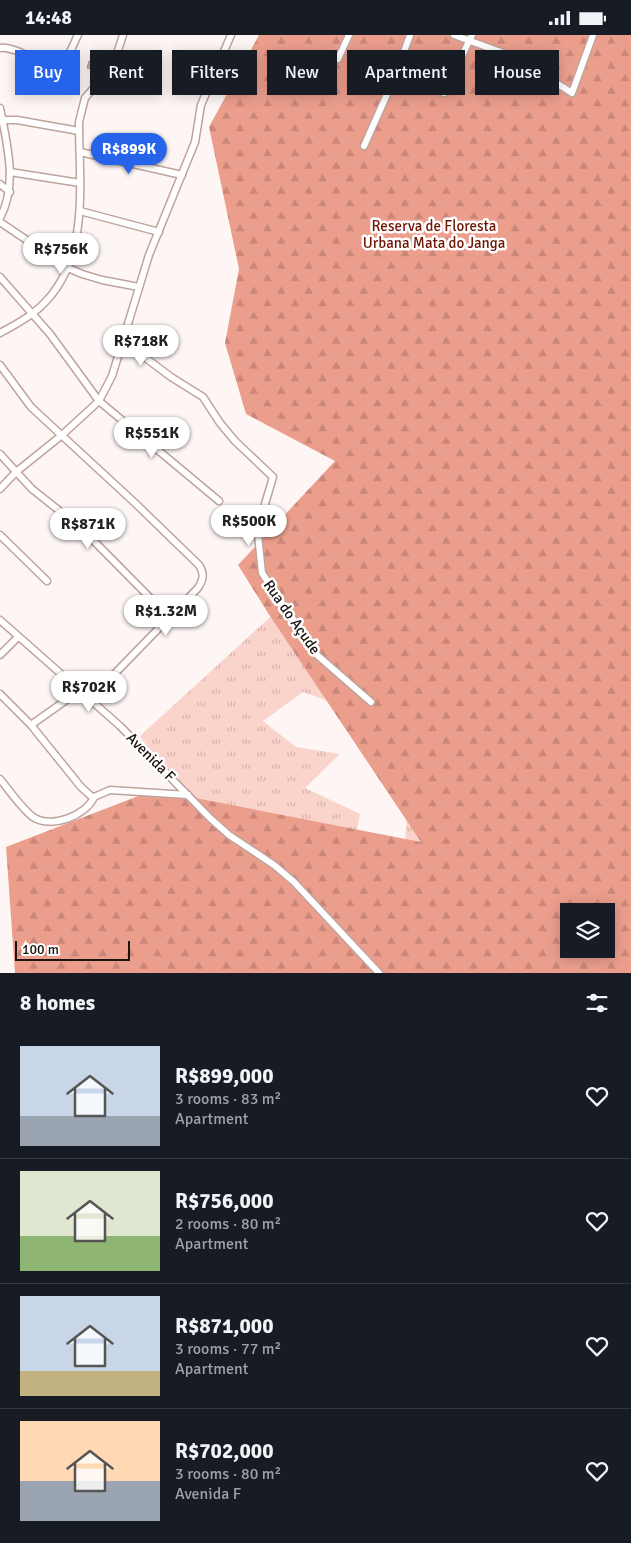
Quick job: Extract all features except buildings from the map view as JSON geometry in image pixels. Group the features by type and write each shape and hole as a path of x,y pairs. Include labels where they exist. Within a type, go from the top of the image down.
{"street":[{"path":"0,48 14,49 42,61 58,62 64,59 78,35"},
{"path":"0,333 33,313 56,288 73,256 80,211 79,131 81,109 85,97 109,71 115,60 123,35"},
{"path":"0,489 99,401 112,376 149,255 198,134 201,105 231,35"},
{"path":"338,59 349,35"},
{"path":"364,146 396,73 410,35"},
{"path":"454,35 470,38 517,59 572,93 593,35"},
{"path":"464,50 470,38"},
{"path":"0,108 10,172 10,192 0,220 68,268 82,275 139,287"},
{"path":"2,120 17,120 79,131"},
{"path":"80,152 182,175"},
{"path":"10,172 80,183"},
{"path":"0,184 10,192"},
{"path":"80,211 159,232"},
{"path":"0,277 33,313 73,363 99,401 219,501"},
{"name":"Rua do Açude","path":"123,341 171,377 203,397 220,423 235,441 273,477 258,535 262,573 317,655 371,703"},
{"path":"0,365 31,407 135,503 202,570 202,581 198,588 90,699"},
{"path":"0,454 16,473 48,504 80,529 170,618"},
{"path":"0,535 48,581"},
{"name":"Avenida F","path":"0,620 120,726 188,795"},
{"path":"0,655 18,637"},
{"path":"31,725 79,691"},
{"path":"0,694 31,725 86,794 94,797"},
{"path":"0,779 31,816 42,821 73,817 88,808 94,797 110,790 188,795 229,835 274,865 294,882 379,973"}],"green space":[{"name":"Reserva de Floresta Urbana Mata do Janga","path":"259,35 631,35 631,973 15,973 6,847 154,790 421,842 238,565 335,461 246,414 225,343 239,269 209,127 226,95 257,95 257,50 251,50"},
{"path":"631,340 631,382 479,737 403,881 408,790 385,721 303,692 263,721 296,747 340,754 305,788 360,814 354,845 199,823 140,736 338,555"}]}
